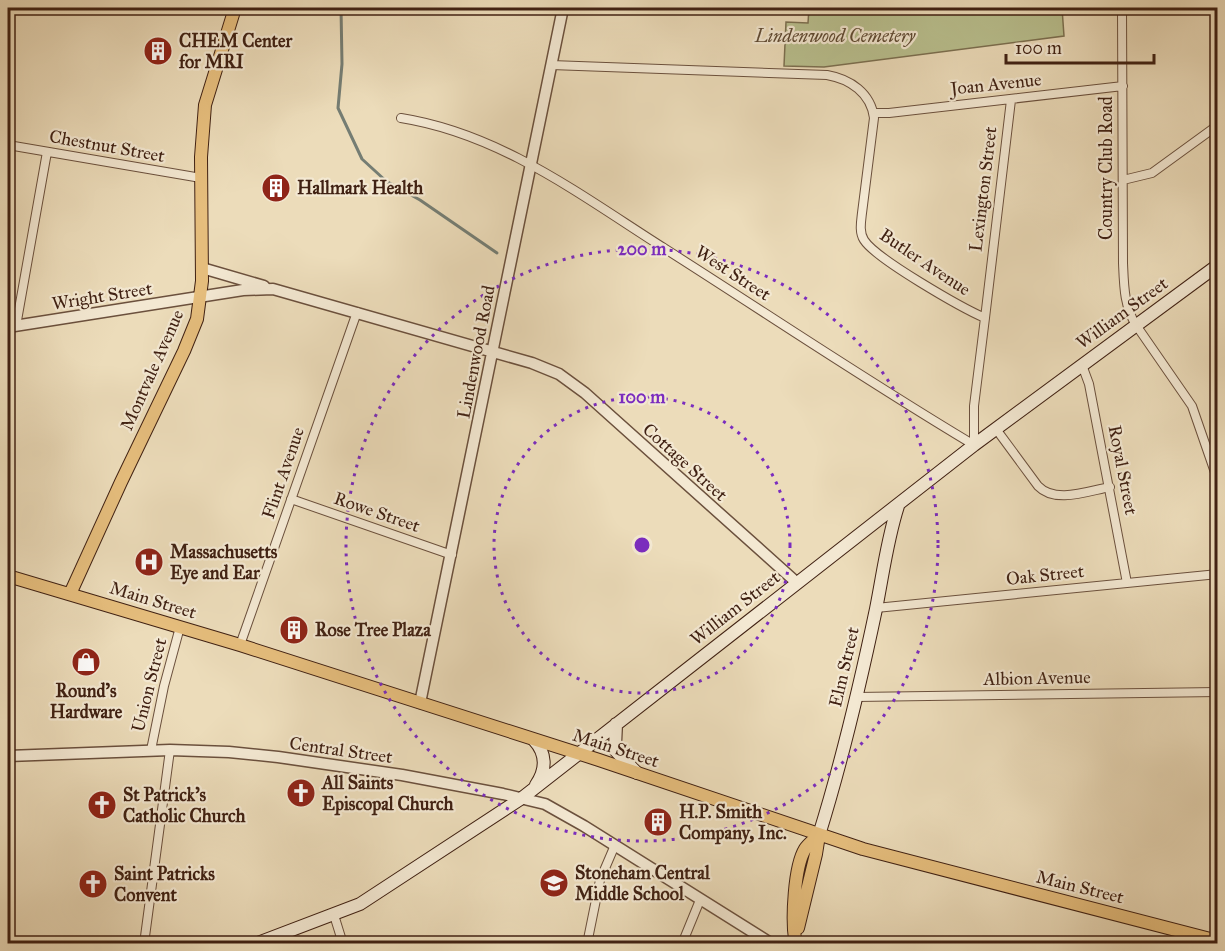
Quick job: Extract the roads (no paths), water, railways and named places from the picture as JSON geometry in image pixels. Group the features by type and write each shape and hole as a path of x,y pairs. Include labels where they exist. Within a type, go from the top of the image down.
{"main road":[{"name":"Montvale Avenue","path":"70,594 197,319 201,298 202,268 201,150 207,98 233,14"},
{"name":"William Street","path":"255,944 334,915 372,897 522,798 974,445 1218,265"},
{"name":"Elm Street","path":"795,941 819,835 844,749 897,506"},
{"name":"Main Street","path":"8,576 240,645 873,852 1218,941"},
{"path":"616,724 615,750 637,773"},
{"path":"534,740 542,750 544,760 540,779 534,788"}],"street":[{"path":"225,8 233,14"},
{"name":"Lindenwood Road","path":"420,703 563,8"},
{"name":"Country Club Road","path":"1122,8 1123,180 1127,309 1192,406 1218,481"},
{"path":"551,65 827,75 841,78 856,87 869,101 874,113"},
{"name":"Joan Avenue","path":"874,113 1011,100 1123,86"},
{"name":"Lexington Street","path":"985,318 1011,100"},
{"name":"Butler Avenue","path":"874,113 861,222 863,238 870,247 885,258 963,308 985,318"},
{"name":"West Street","path":"401,118 461,132 531,163 974,445"},
{"path":"1123,180 1152,173 1218,125"},
{"name":"Chestnut Street","path":"8,145 201,178"},
{"path":"12,327 47,152"},
{"name":"Cottage Street","path":"202,268 548,369 572,383 796,582"},
{"name":"Cottage Street","path":"201,298 243,290 273,289"},
{"name":"Wright Street","path":"12,327 201,298"},
{"name":"Flint Avenue","path":"240,645 357,312"},
{"path":"974,445 974,406 985,318"},
{"name":"Royal Street","path":"1082,365 1089,384 1127,583"},
{"path":"996,429 1038,486 1048,494 1061,495 1110,487"},
{"name":"Rowe Street","path":"291,499 452,555"},
{"name":"Oak Street","path":"876,608 1218,574"},
{"name":"Union Street","path":"151,750 164,686 180,627"},
{"name":"Albion Avenue","path":"856,697 1218,692"},
{"name":"Central Street","path":"8,756 151,750 229,752 295,759 454,784 522,798 545,804 556,810 772,944"},
{"path":"144,944 170,750"},
{"path":"587,944 598,887 615,845"},
{"path":"682,944 700,900"},
{"path":"334,915 343,944"}],"waterway":[{"path":"341,8 342,64 338,108 362,159 386,181 420,200 497,253"}],"place":[{"name":"CHEM Center for MRI","path":"158,51"},
{"name":"Hallmark Health","path":"276,188"},
{"name":"Massachusetts Eye and Ear","path":"149,562"},
{"name":"Rose Tree Plaza","path":"294,630"},
{"name":"Round's Hardware","path":"86,662"},
{"name":"All Saints Episcopal Church","path":"301,793"},
{"name":"St Patrick's Catholic Church","path":"102,805"},
{"name":"H.P. Smith Company, Inc.","path":"658,822"},
{"name":"Stoneham Central Middle School","path":"554,883"},
{"name":"Saint Patricks Convent","path":"93,884"}],"park label":[{"name":"Lindenwood Cemetery","path":"835,36"}]}
